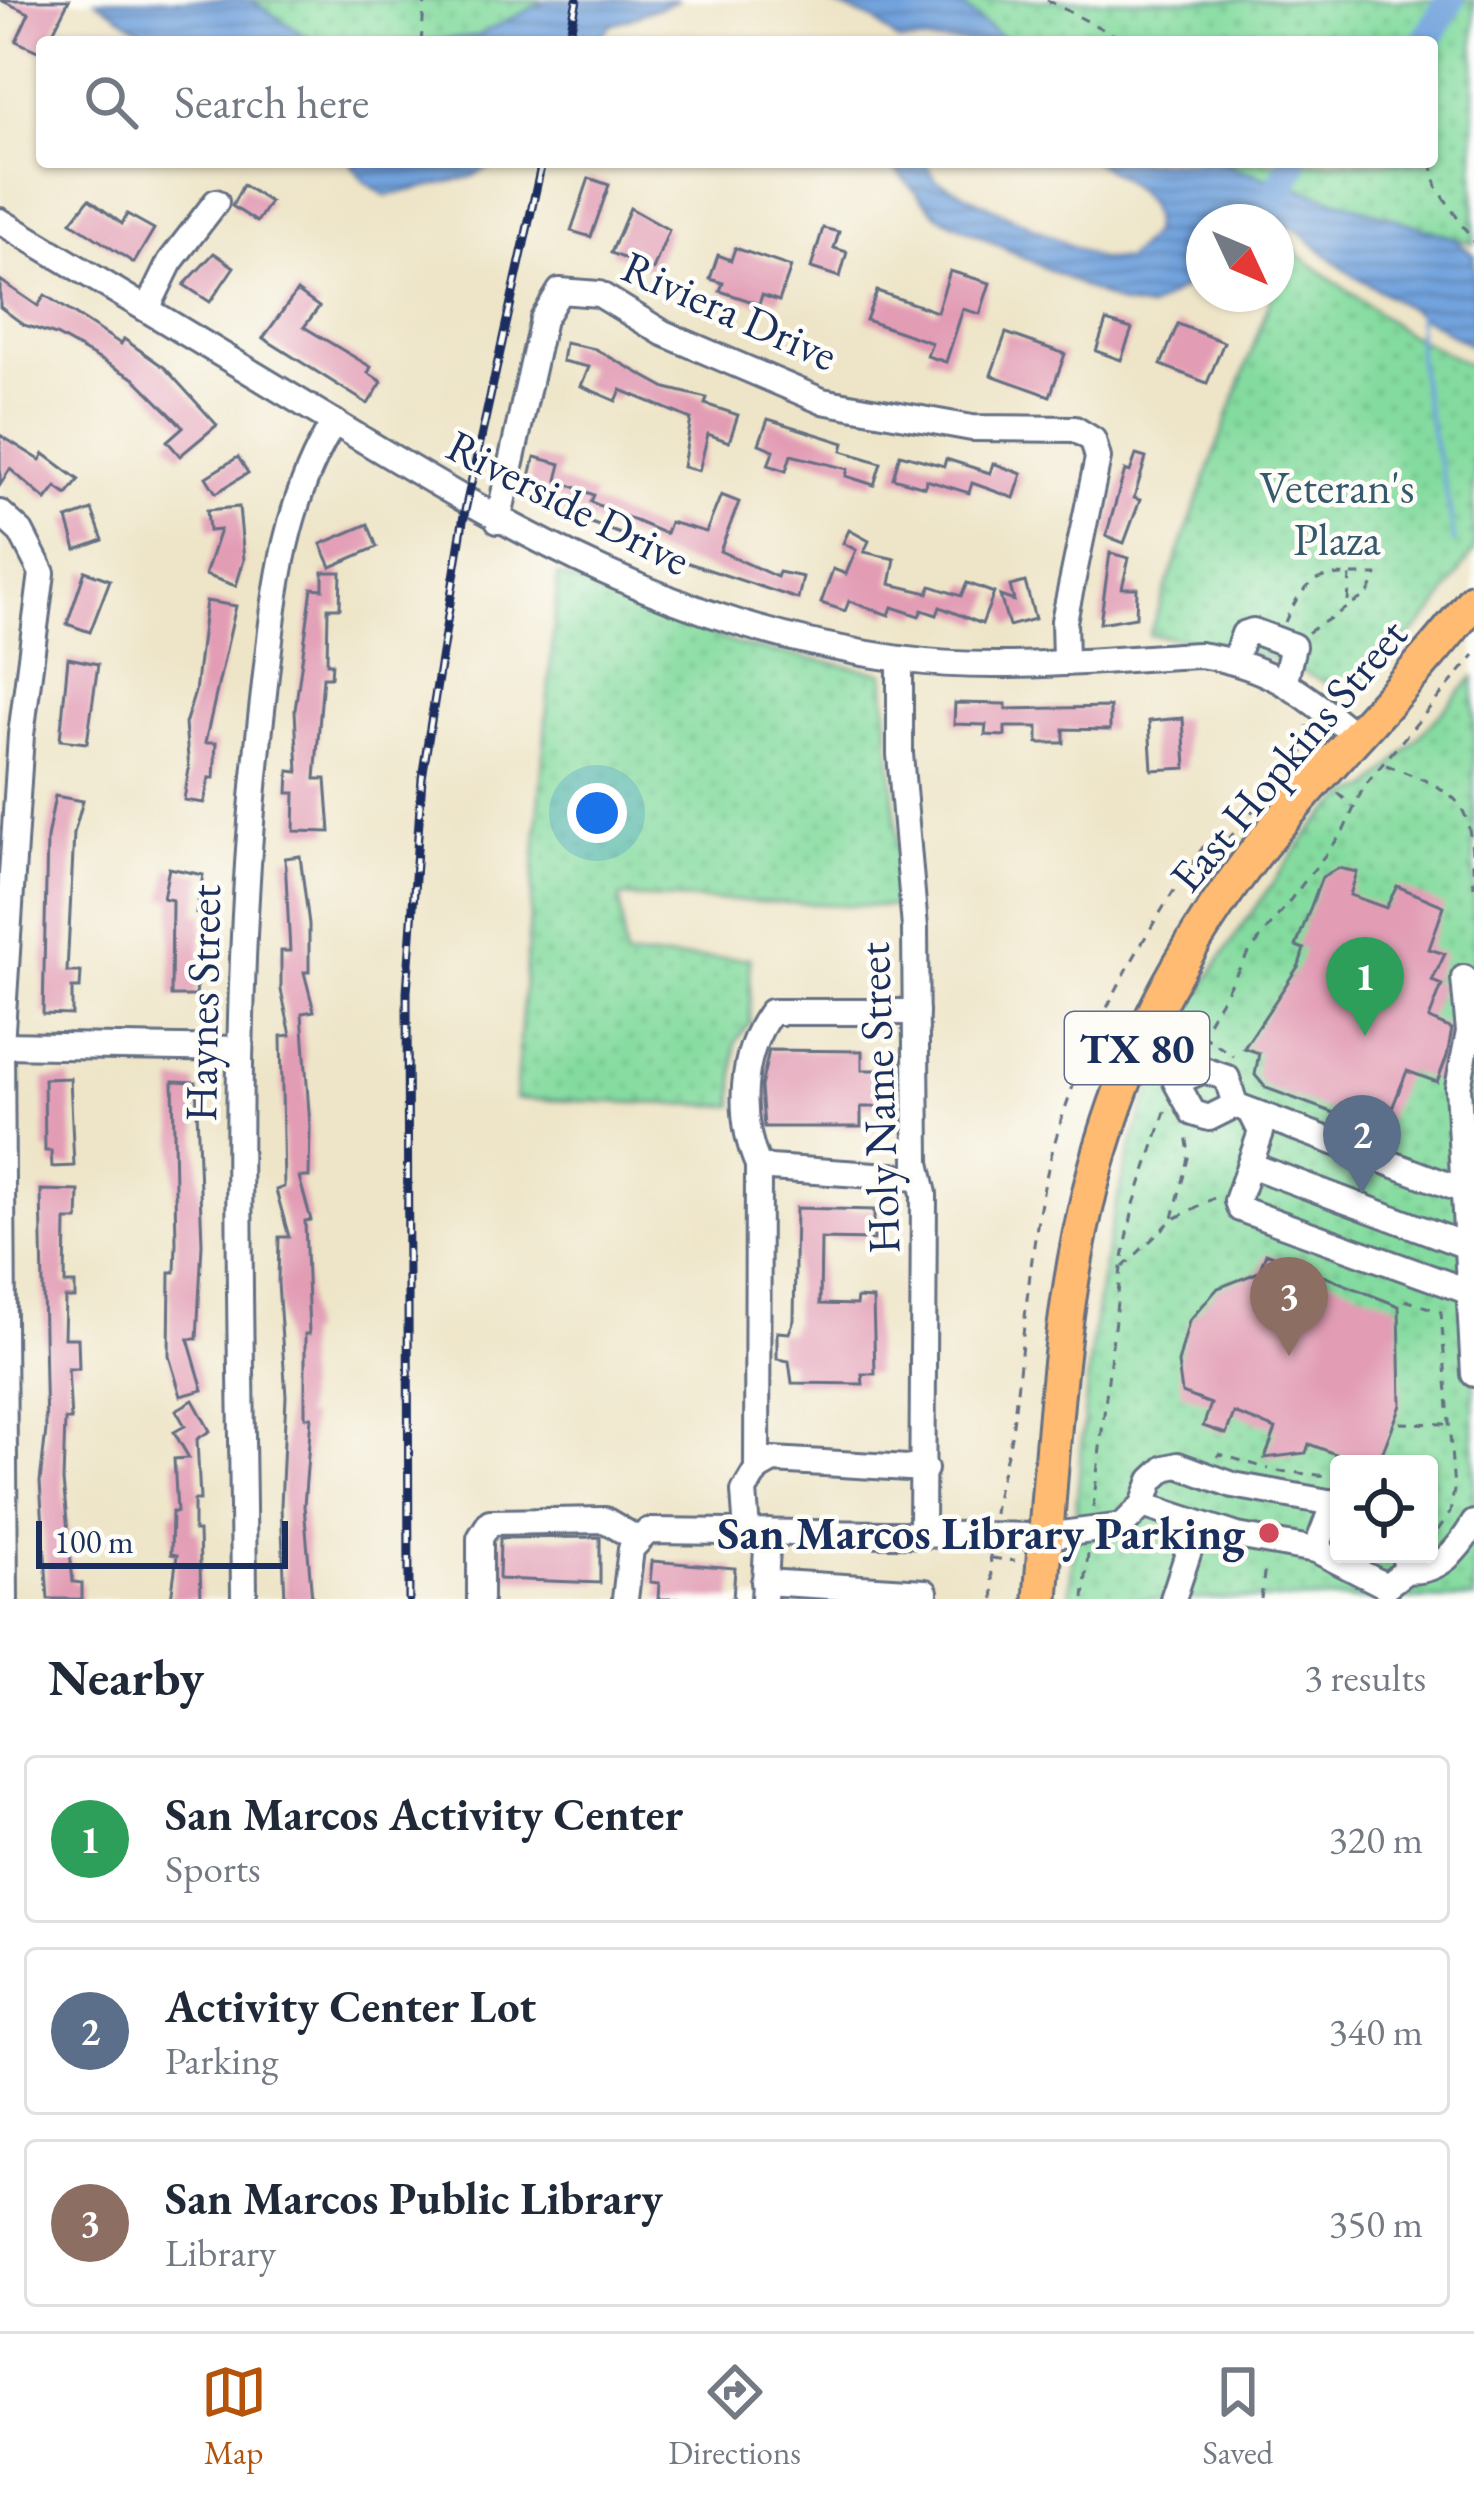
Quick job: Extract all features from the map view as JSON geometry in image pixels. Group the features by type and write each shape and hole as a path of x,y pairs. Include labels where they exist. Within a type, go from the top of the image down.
{"main road":[{"name":"East Hopkins Street","path":"1041,1599 1069,1276 1100,1142 1157,1001 1196,935 1251,858 1433,653 1474,600"}],"street":[{"path":"147,309 170,262 216,202"},
{"name":"Riverside Drive","path":"0,221 498,521 644,593 743,627 900,659 968,664 1200,655 1234,661 1285,680 1356,736"},
{"name":"Riviera Drive","path":"498,521 543,319 560,291 599,294 663,333 822,401 972,428 1075,429 1093,440 1099,458 1064,621 1065,660"},
{"name":"Haynes Street","path":"244,1599 240,1049 248,846 277,576 301,485 334,422"},
{"path":"0,513 21,532 42,573 21,735 1,1045 5,1599"},
{"path":"1234,661 1244,634 1253,632 1286,643 1285,680"},
{"name":"Holy Name Street","path":"900,659 900,754 916,928 925,1469 922,1534"},
{"path":"1464,978 1469,1032 1458,1088 1474,1374"},
{"path":"757,1469 758,1165 747,1139 748,1051 771,1012 916,1012"},
{"path":"1,1045 240,1049"},
{"path":"1130,1065 1172,1091 1199,1117 1243,1108 1263,1111 1464,1191"},
{"path":"1172,1091 1213,1070 1227,1078 1261,1132 1237,1201 1240,1209 1470,1292"},
{"path":"758,1165 920,1178"},
{"path":"1250,1165 1467,1246"},
{"path":"925,1469 773,1460 757,1469 744,1491 758,1532 764,1590 925,1592 925,1599"},
{"path":"625,1599 628,1561 637,1539 663,1530 1090,1533 1122,1526 1143,1505 1152,1480 1165,1468 1178,1466 1233,1485 1330,1502"},
{"path":"1143,1505 1197,1526 1316,1550 1380,1593 1405,1563"},
{"path":"1316,1550 1330,1517"},
{"path":"480,1599 480,1538 490,1522 605,1520 637,1539"},
{"path":"1438,1563 1456,1551 1474,1523"},
{"path":"1172,1599 1197,1526"},
{"path":"1408,1563 1424,1572 1438,1563"}],"path":[{"path":"422,36 425,0"},
{"path":"1047,0 1116,36"},
{"path":"1432,168 1437,187 1474,243"},
{"path":"1324,573 1377,575 1368,594 1286,643 1305,587 1324,573"},
{"path":"1348,602 1350,575"},
{"path":"1084,1599 1121,1268 1134,1204 1172,1091 1246,957 1343,832 1384,765 1474,655"},
{"path":"1384,765 1446,788 1466,811 1474,887"},
{"path":"1338,794 1354,808"},
{"path":"1200,1034 1230,1050 1236,1064"},
{"path":"1172,1091 1177,1110"},
{"path":"1172,1220 1189,1154 1184,1126"},
{"path":"1121,1268 1172,1220 1218,1197 1237,1201"},
{"path":"1405,1300 1441,1312 1450,1513 1438,1530"},
{"path":"1400,1423 1449,1424"},
{"path":"990,1557 1015,1561"}],"green space":[{"path":"213,0 541,0 519,36 256,36"},
{"path":"953,0 1474,0 1474,244 1236,168 1438,168 1438,36 1001,36"},
{"name":"Veteran's Plaza","path":"1294,252 1401,330 1474,368 1474,550 1434,611 1363,686 1344,691 1250,653 1149,635 1266,312 1294,312"},
{"path":"558,575 738,645 884,673 903,907 620,897 625,958 750,958 750,1022 735,1043 734,1106 515,1099"},
{"path":"1474,677 1474,1599 1069,1599 1098,1297 1140,1120 1181,1026 1216,966 1316,825 1355,794 1370,789"}],"water":[{"path":"96,0 251,0 306,36 149,36"},
{"path":"548,0 679,0 611,25 601,36 477,36"},
{"path":"822,0 953,0 1001,36 892,36 874,20"},
{"path":"354,168 488,168 471,177 386,196"},
{"path":"894,168 929,168 936,180 1098,259 1125,260 1151,235 1153,222 1137,191 1105,168 1236,168 1454,238 1474,255 1474,348 1344,269 1294,228 1294,204 1186,204 1186,286 1149,309 1119,304 937,215"}],"building":[{"path":"0,0 69,0 51,36 36,36 36,50 16,41 29,13"},
{"path":"589,178 609,185 591,237 571,231"},
{"path":"243,185 270,202 257,222 232,206"},
{"path":"89,199 122,224 127,214 154,229 134,263 71,222"},
{"path":"630,208 669,230 653,270 611,253"},
{"path":"823,228 839,232 834,248 847,252 840,277 811,268"},
{"path":"735,248 791,267 779,301 762,295 759,304 720,291 723,283 710,279 718,255 731,260"},
{"path":"214,253 234,267 210,302 184,285"},
{"path":"950,271 990,283 980,314 963,309 946,362 927,356 932,343 866,320 877,291 937,312"},
{"path":"0,280 38,306 45,295 121,344 124,339 165,368 217,425 180,456 167,441 183,427 135,379 56,335 24,325 0,307"},
{"path":"297,291 319,307 304,327 371,367 368,373 382,382 368,404 263,338"},
{"path":"1106,321 1132,329 1121,360 1096,351"},
{"path":"1178,324 1224,342 1207,383 1161,365"},
{"path":"1006,333 1065,354 1050,396 991,375"},
{"path":"565,343 595,349 666,388 707,398 705,404 738,415 729,442 708,434 699,471 683,467 691,419 621,390 616,401 581,386 589,367 562,361"},
{"path":"768,419 844,443 842,451 881,463 874,485 846,476 848,469 791,455 786,471 768,465 774,450 759,444"},
{"path":"0,435 40,460 44,454 79,480 67,495 56,487 46,500 10,469 0,485"},
{"path":"900,454 944,466 946,459 990,473 993,463 1022,474 1014,498 972,483 969,493 926,480 925,487 893,478"},
{"path":"1136,455 1146,458 1134,498 1140,500 1124,543 1106,536 1125,470 1130,472"},
{"path":"238,457 248,473 216,493 206,477"},
{"path":"535,457 561,464 557,480 594,495 591,502 666,534 670,522 706,532 721,495 739,502 720,551 777,577 779,572 803,577 798,599 643,548 645,543 559,511 563,502 526,492"},
{"path":"239,507 244,560 236,586 205,575 220,530 209,531 207,510"},
{"path":"92,510 103,540 76,550 67,519"},
{"path":"368,524 377,547 331,567 321,544"},
{"path":"849,530 869,541 864,552 895,559 890,584 928,593 931,586 961,596 967,583 994,593 982,624 940,607 937,615 922,610 919,616 892,607 889,615 849,601 845,611 821,603 833,569 846,574 856,550 843,543"},
{"path":"1110,553 1129,558 1122,588 1137,588 1136,617 1100,623"},
{"path":"85,571 110,580 90,632 67,624"},
{"path":"323,572 341,572 340,608 328,608 331,677 323,677 315,779 326,779 330,832 294,831 295,793 288,793 289,771 298,772 295,710 312,588 323,589"},
{"path":"1025,582 1035,619 1009,626 1000,596 1014,601 1010,586"},
{"path":"206,601 236,606 205,743 216,743 214,778 209,778 204,803 184,800 189,769 185,724 195,692"},
{"path":"68,658 98,664 87,743 60,740"},
{"path":"955,703 1006,704 1006,709 1110,707 1110,730 1064,729 1064,743 1038,743 1038,727 1005,727 1005,736 985,735 986,725 954,724"},
{"path":"1183,718 1186,768 1152,770 1149,721"},
{"path":"55,796 83,801 74,833 67,972 81,972 80,988 72,988 72,1015 43,1014 47,838"},
{"path":"300,856 309,924 309,972 304,972 314,1011 302,1013 310,1127 309,1177 299,1177 311,1220 305,1221 309,1334 305,1334 305,1417 311,1417 304,1506 312,1599 285,1599 281,1506 286,1396 278,1283 279,1237 289,1237 276,1190 284,1187 281,1036 291,1035 281,990 281,951 290,951 285,858"},
{"path":"169,868 203,875 196,913 204,913 196,996 171,996 172,900 163,898"},
{"path":"1338,868 1357,872 1350,895 1386,908 1397,886 1444,906 1429,949 1445,954 1432,981 1442,985 1429,1019 1452,1029 1447,1056 1437,1082 1407,1071 1383,1131 1266,1088 1255,1075 1259,1053 1244,1048 1299,965 1304,949 1296,946 1322,877"},
{"path":"769,1050 862,1051 862,1070 900,1070 900,1107 861,1107 861,1127 764,1127 761,1087"},
{"path":"70,1078 74,1166 52,1167 51,1151 45,1151 44,1079"},
{"path":"173,1081 196,1082 202,1244 197,1339 188,1339 203,1390 181,1396 169,1356 170,1272 175,1272 176,1243"},
{"path":"41,1190 79,1191 78,1220 66,1220 65,1284 75,1284 75,1298 65,1298 64,1338 78,1338 79,1369 68,1369 71,1420 65,1420 63,1481 73,1582 82,1583 82,1599 48,1599 40,1482 46,1430"},
{"path":"796,1208 874,1210 874,1240 821,1239 820,1304 856,1305 857,1298 873,1299 875,1374 862,1374 863,1384 792,1383 789,1361 777,1359 777,1332 789,1333 794,1320"},
{"path":"1266,1253 1399,1306 1401,1405 1382,1455 1338,1455 1309,1444 1306,1453 1265,1458 1276,1429 1234,1413 1226,1434 1203,1426 1211,1404 1182,1393 1178,1363 1189,1321 1218,1288 1259,1272"},
{"path":"193,1400 210,1431 197,1439 200,1500 194,1500 194,1531 199,1531 201,1599 171,1599 177,1555 171,1554 172,1512 177,1512 174,1459 189,1458 174,1432 185,1426 176,1410"},
{"path":"600,1537 600,1583 499,1579 500,1538"},
{"path":"652,1561 735,1568 733,1599 658,1599 659,1583 650,1582"}],"waterway":[{"path":"1429,36 1450,0"},
{"path":"1275,199 1290,168"},
{"path":"1419,312 1420,371 1454,542"}],"railway":[{"path":"569,36 577,0"},
{"path":"409,1599 407,992 422,778 464,515 541,168"}],"place":[{"name":"San Marcos Activity Center","path":"1365,1036"},
{"name":"Activity Center Lot","path":"1362,1194"},
{"name":"San Marcos Public Library","path":"1289,1356"},
{"name":"San Marcos Library Parking","path":"1269,1533"}]}
